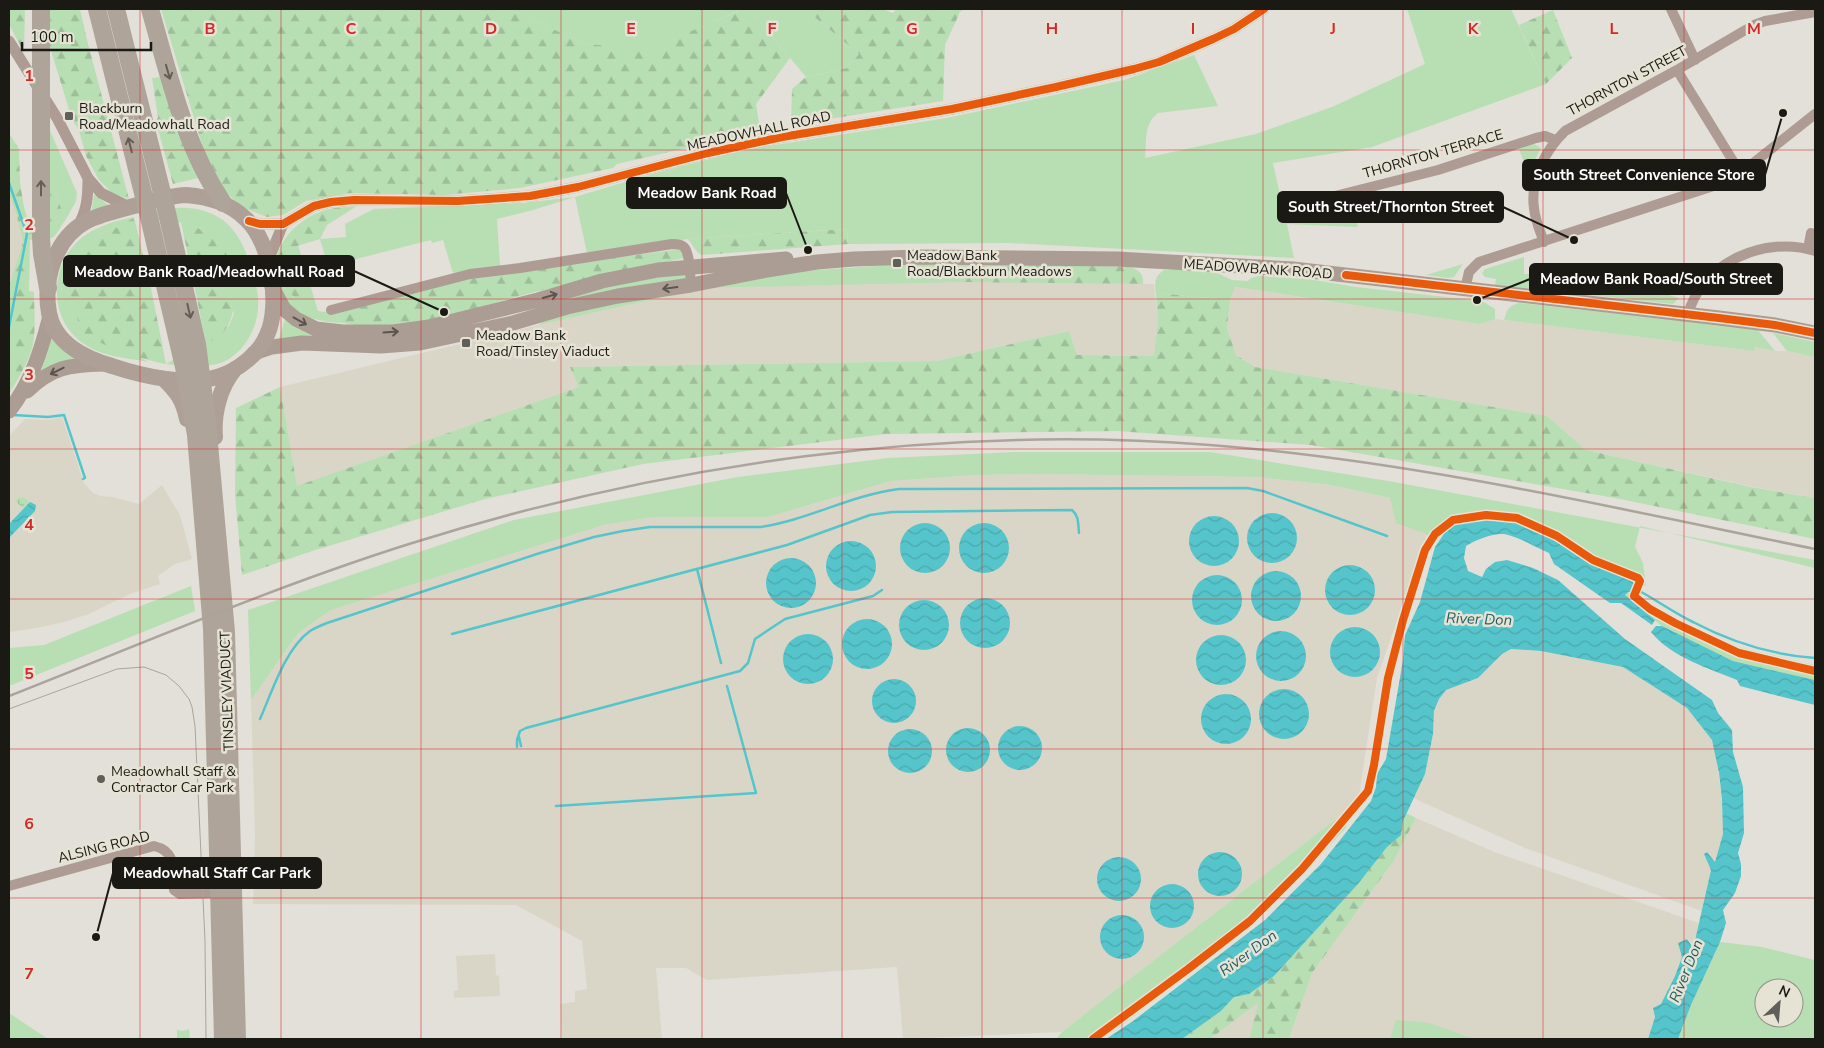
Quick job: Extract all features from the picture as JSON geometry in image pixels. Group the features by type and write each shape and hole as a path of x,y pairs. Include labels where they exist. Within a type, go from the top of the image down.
{"highway":[{"name":"TINSLEY VIADUCT","path":"97,9 149,217 179,347 196,435 212,630 223,1039"},
{"name":"TINSLEY VIADUCT","path":"116,9 161,188 197,344 207,422 226,632 237,1039"},
{"path":"150,9 179,110 198,160 223,203"},
{"path":"42,11 41,237 50,316 61,338 72,349 105,364 133,373 164,379 184,380 219,377 235,369 254,353 267,336 272,321 272,287 268,260 258,233 249,221 237,211 223,203 203,196 172,196 129,207 88,221 62,243 53,261 48,288"},
{"name":"TINSLEY VIADUCT","path":"235,369 223,387 214,424 230,631 242,1039"},
{"name":"TINSLEY VIADUCT","path":"164,379 177,392 183,403 192,436 208,629 218,1039"}],"main road":[{"name":"MEADOWBANK ROAD","path":"817,262 920,257 1117,259 1293,269 1775,325 1815,333"},
{"path":"272,287 284,309 296,320 316,329 343,332 392,332 429,327 602,281 658,270 783,259 817,262"},
{"path":"254,353 288,344 381,346 420,343 513,323 567,307 610,298 817,262"},
{"path":"509,307 513,323"},
{"path":"13,406 31,377 40,355 50,316"},
{"path":"13,406 36,382 65,367 105,364"}],"street":[{"name":"MEADOWHALL ROAD","path":"283,224 314,206 331,202 354,200 458,201 530,196 578,187 681,159 782,137 952,109 1065,85 1134,69 1177,55 1234,29 1264,9"},
{"path":"1671,9 1695,60"},
{"name":"THORNTON STREET","path":"1544,242 1536,220 1533,194 1541,165 1555,140 1574,124 1677,70 1754,25 1815,12"},
{"path":"9,41 57,118 88,178 101,193 129,207"},
{"path":"1677,70 1741,174"},
{"path":"1465,289 1469,272 1479,262 1722,185 1741,174 1815,114"},
{"name":"THORNTON TERRACE","path":"1318,200 1438,170 1536,138 1545,136 1555,140"},
{"path":"77,229 85,213 88,197 88,178"},
{"path":"249,221 260,224 283,224 268,260"},
{"path":"1688,315 1695,293 1711,276 1728,263 1753,251 1769,247 1792,246 1811,250 1811,233"},
{"path":"331,310 470,274 672,244 679,244 685,248 691,285"},
{"name":"ALSING ROAD","path":"9,886 154,846 167,852 172,860 174,890 180,894 232,893"}],"shaded area":[{"path":"9,195 16,213 23,242 9,286"},
{"path":"915,282 1154,284 1158,322 1154,356 1077,355 1069,331 936,361 571,367 580,387 297,487 280,387 704,288"},
{"path":"1234,287 1480,324 1495,319 1754,351 1754,347 1815,357 1815,498 1754,487 1586,450 1547,416 1255,367 1236,355 1227,328 1230,300"},
{"path":"62,417 84,483 93,493 139,504 162,485 180,515 192,559 175,564 158,576 160,584 130,594 89,614 64,622 9,632 9,436 25,419 49,420"},
{"path":"977,475 1257,477 1331,485 1390,498 1427,534 1377,678 1358,802 1062,1032 903,1039 897,967 707,980 686,968 656,968 662,1039 562,1039 560,1004 575,1002 575,991 587,989 582,941 516,905 253,904 255,834 251,700 298,633 331,610 604,525 654,517 768,517 891,481"},
{"path":"1511,649 1541,651 1623,667 1687,708 1699,722 1712,740 1715,751 1722,799 1723,823 1723,834 1715,862 1704,854 1711,869 1702,911 1525,848 1413,798 1425,774 1433,734 1434,711 1439,699 1446,690 1478,678 1502,654"},
{"path":"1416,818 1497,853 1699,923 1694,945 1687,939 1681,950 1682,957 1675,976 1655,1017 1648,1039 1289,1039 1312,973 1393,862"},
{"path":"495,954 500,996 454,998 454,991 458,990 456,956"},
{"path":"1259,1002 1249,1039 1210,1039"}],"green space":[{"path":"9,9 25,9 24,53 9,24"},
{"path":"48,9 80,9 129,199 113,194 99,180 86,156 79,131 72,119 48,41"},
{"path":"161,9 510,9 585,44 649,49 743,9 749,9 790,58 756,104 760,131 617,164 613,168 520,188 444,195 351,193 306,201 283,215 267,217 241,207 223,189 207,161"},
{"path":"510,9 742,9 649,50 585,44"},
{"path":"749,9 805,9 859,54 847,68 806,77"},
{"path":"805,9 882,9 893,13 896,9 964,9 960,12 945,45 943,101 791,125 792,89 806,77 847,68 859,54"},
{"path":"1407,9 1511,9 1546,84 1372,147 1273,163 1282,204 1309,199 1311,205 1319,207 1325,203 1350,198 1358,227 1287,224 1294,258 1009,243 848,244 847,229 688,239 587,253 575,197 655,173 749,149 947,118 1124,80 1194,55 1218,106 1158,113 1153,117 1148,128 1145,158 1256,134 1332,107 1425,64"},
{"path":"1553,10 1572,58 1546,84 1519,25"},
{"path":"160,77 198,178 173,184 156,122 158,117 152,78"},
{"path":"48,126 77,193 76,201 66,219 48,178"},
{"path":"9,133 19,149 20,183 24,207 34,240 30,240 29,291 34,292 35,325 33,344 29,357 9,394 9,286 23,242 16,213 9,195"},
{"path":"1534,144 1541,148 1531,167 1526,168 1519,149"},
{"path":"48,178 66,219 54,237 48,239"},
{"path":"94,194 112,208 91,215"},
{"path":"575,197 497,219 500,266 453,273 443,240 432,243 431,240 328,266 320,239 346,237 345,224 374,209 523,203"},
{"path":"357,206 327,225 320,239 287,249 283,271 299,290 304,300 299,301 278,283 276,270 280,247 293,230 310,216 333,208"},
{"path":"176,208 188,208 206,212 229,225 238,236 244,249 256,284 258,295 257,318 250,336 245,344 231,357 223,362 209,366 166,364 213,340 229,326 234,314 217,243 198,228 184,223 155,219 143,215"},
{"path":"134,217 88,241 77,257 75,269 64,280 61,290 74,302 86,335 149,362 99,352 84,344 71,333 63,319 58,304 57,288 60,272 65,258 75,245 87,234 98,228"},
{"path":"134,217 151,288 166,364 122,351 89,336 83,332 79,325 74,302 68,305 65,304 63,299 62,283 64,278 70,270 75,268 77,256 88,241"},
{"path":"181,222 195,226 219,243 231,264 234,300 231,318 228,326 222,333 206,343"},
{"path":"847,229 848,244 702,255 698,253 688,239"},
{"path":"298,245 318,311 334,313 342,323 321,321 307,317 295,310 287,300 278,283 299,301 299,290 283,271 287,249"},
{"path":"681,249 684,258 535,292 440,318 391,325 366,326 342,323 334,313 454,279"},
{"path":"1524,257 1524,274 1603,276 1679,298 1673,304 1495,285 1496,279 1485,277 1482,273 1485,269"},
{"path":"960,263 960,282 704,288 539,325 543,320 619,301 801,271"},
{"path":"960,263 1130,267 1140,273 1143,278 1143,284 960,282"},
{"path":"1463,264 1454,277 1426,275"},
{"path":"1164,270 1211,270 1232,280 1248,281 1259,276 1308,279 1356,287 1482,301 1495,309 1495,319 1480,324 1235,287 1230,300 1156,293 1156,280"},
{"path":"682,272 686,275 685,279 528,313 525,308 590,290"},
{"path":"1156,293 1230,300 1227,328 1236,355 1255,367 1547,416 1586,450 1751,487 1815,498 1815,539 1615,498 1311,445 1117,431 886,434 643,464 485,499 312,551 242,575 235,494 236,408 280,387 297,486 579,387 570,367 936,361 1069,331 1077,355 1154,356 1158,322"},
{"path":"1519,303 1757,329 1775,351 1755,347 1754,351 1504,320 1509,309"},
{"path":"285,319 300,327 456,326 485,323 479,326 279,339"},
{"path":"1773,333 1815,342 1815,357 1787,351"},
{"path":"52,335 77,357 41,372"},
{"path":"1016,452 1210,452 1394,482 1640,528 1635,547 1643,563 1646,586 1598,568 1483,519 1453,525 1435,541 1424,533 1396,523 1390,498 1331,485 1257,477 1036,474 977,475 891,481 768,517 654,517 604,525 331,610 298,633 251,700 248,610 514,520 738,477 888,458"},
{"path":"19,497 25,498 30,502 24,509 15,501"},
{"path":"1640,526 1669,533 1640,528"},
{"path":"1669,533 1815,560 1815,568"},
{"path":"191,586 195,611 9,686 9,648 44,645"},
{"path":"1631,592 1667,615 1742,648 1815,665 1815,680 1733,661 1662,626 1626,597 1625,595"},
{"path":"1358,802 1345,829 1268,911 1125,1023 1101,1039 1056,1039 1095,1006"},
{"path":"1406,813 1416,818 1393,862 1312,973 1289,1039 1249,1039 1258,1003 1210,1039 1182,1039 1221,1011 1234,997 1249,994 1274,976 1358,884 1387,847 1400,835"},
{"path":"1720,942 1762,947 1815,960 1815,1039 1678,1039 1691,1005"},
{"path":"9,1013 48,1039 9,1038"},
{"path":"1396,1020 1429,1023 1475,1039 1390,1039"},
{"path":"189,1029 190,1039 177,1039 177,1030"}],"water":[{"path":"30,502 36,505 35,511 9,538 9,524"},
{"path":"1267,513 1277,513 1290,520 1297,533 1297,543 1290,556 1277,563 1267,563 1258,559 1251,552 1247,543 1247,533 1251,524 1258,517"},
{"path":"1209,516 1219,516 1232,523 1239,536 1239,546 1232,559 1219,566 1209,566 1200,562 1193,555 1189,546 1189,536 1193,527 1200,520"},
{"name":"River Don","path":"1475,518 1501,518 1526,523 1555,538 1584,559 1635,583 1631,592 1625,595 1655,620 1652,625 1621,603 1610,603 1554,564 1549,553 1521,540 1509,535 1500,534 1484,537 1466,546 1464,558 1468,571 1482,577 1486,569 1495,562 1507,560 1533,568 1558,580 1625,639 1712,700 1718,713 1732,730 1733,752 1743,787 1744,833 1738,853 1741,864 1741,876 1735,893 1723,910 1726,923 1720,942 1691,1005 1678,1039 1648,1039 1655,1017 1653,1008 1661,1004 1682,957 1678,943 1687,939 1692,946 1694,945 1711,870 1704,854 1707,852 1715,862 1723,834 1719,773 1712,740 1687,708 1623,667 1541,651 1511,649 1502,654 1478,678 1446,690 1439,699 1434,711 1433,734 1425,774 1403,821 1401,835 1387,847 1358,884 1274,976 1249,994 1234,997 1221,1011 1182,1039 1106,1039 1133,1021 1265,920 1321,864 1371,801 1376,787 1377,774 1386,759 1403,660 1405,635 1420,602 1435,547 1448,528 1460,521"},
{"path":"920,523 930,523 943,530 950,543 950,553 943,566 930,573 920,573 911,569 904,562 900,553 900,543 904,534 911,527"},
{"path":"979,523 989,523 1002,530 1009,543 1009,553 1002,566 989,573 979,573 970,569 963,562 959,553 959,543 963,534 970,527"},
{"path":"846,541 856,541 869,548 876,561 876,571 869,584 856,591 846,591 837,587 830,580 826,571 826,561 830,552 837,545"},
{"path":"786,558 796,558 809,565 816,578 816,588 809,601 796,608 786,608 777,604 770,597 766,588 766,578 770,569 777,562"},
{"path":"1345,565 1355,565 1368,572 1375,585 1375,595 1368,608 1355,615 1345,615 1336,611 1329,604 1325,595 1325,585 1329,576 1336,569"},
{"path":"1271,571 1281,571 1294,578 1301,591 1301,601 1294,614 1281,621 1271,621 1262,617 1255,610 1251,601 1251,591 1255,582 1262,575"},
{"path":"1212,575 1222,575 1235,582 1242,595 1242,605 1235,618 1222,625 1212,625 1203,621 1196,614 1192,605 1192,595 1196,586 1203,579"},
{"path":"980,598 990,598 1003,605 1010,618 1010,628 1003,641 990,648 980,648 971,644 964,637 960,628 960,618 964,609 971,602"},
{"path":"919,600 929,600 942,607 949,620 949,630 942,643 929,650 919,650 910,646 903,639 899,630 899,620 903,611 910,604"},
{"path":"862,619 872,619 885,626 892,639 892,649 885,662 872,669 862,669 853,665 846,658 842,649 842,639 846,630 853,623"},
{"path":"1656,626 1662,626 1733,661 1815,680 1815,705 1740,686 1737,680 1679,655 1659,641 1651,632"},
{"path":"1350,627 1360,627 1373,634 1380,647 1380,657 1373,670 1360,677 1350,677 1341,673 1334,666 1330,657 1330,647 1334,638 1341,631"},
{"path":"1276,631 1286,631 1299,638 1306,651 1306,661 1299,674 1286,681 1276,681 1267,677 1260,670 1256,661 1256,651 1260,642 1267,635"},
{"path":"803,634 813,634 826,641 833,654 833,664 826,677 813,684 803,684 794,680 787,673 783,664 783,654 787,645 794,638"},
{"path":"1216,635 1226,635 1239,642 1246,655 1246,665 1239,678 1226,685 1216,685 1207,681 1200,674 1196,665 1196,655 1200,646 1207,639"},
{"path":"894,679 906,683 912,689 916,701 912,713 906,719 894,723 882,719 876,713 872,701 876,689 882,683"},
{"path":"1279,689 1289,689 1302,696 1309,709 1309,719 1302,732 1289,739 1279,739 1270,735 1263,728 1259,719 1259,709 1263,700 1270,693"},
{"path":"1221,694 1231,694 1244,701 1251,714 1251,724 1244,737 1231,744 1221,744 1212,740 1205,733 1201,724 1201,714 1205,705 1212,698"},
{"path":"1020,726 1032,730 1038,736 1042,748 1038,760 1032,766 1020,770 1008,766 1002,760 998,748 1002,736 1008,730"},
{"path":"968,728 980,732 986,738 990,750 986,762 980,768 968,772 956,768 950,762 946,750 950,738 956,732"},
{"path":"910,729 922,733 928,739 932,751 928,763 922,769 910,773 898,769 892,763 888,751 892,739 898,733"},
{"path":"1220,852 1232,856 1238,862 1242,874 1238,886 1232,892 1220,896 1208,892 1202,886 1198,874 1202,862 1208,856"},
{"path":"1119,857 1131,861 1137,867 1141,879 1137,891 1131,897 1119,901 1107,897 1101,891 1097,879 1101,867 1107,861"},
{"path":"1172,884 1184,888 1190,894 1194,906 1190,918 1184,924 1172,928 1160,924 1154,918 1150,906 1154,894 1160,888"},
{"path":"1122,915 1134,919 1140,925 1144,937 1140,949 1134,955 1122,959 1110,955 1104,949 1100,937 1104,925 1110,919"}],"waterway":[{"path":"9,183 27,234 9,327"},
{"path":"13,415 48,417 64,415 85,478 83,479"},
{"path":"260,719 286,660 301,639 310,631 327,623 540,553 594,537 623,531 650,527 761,527 796,519 864,496 899,489 1247,488 1263,491 1387,536"},
{"path":"452,634 787,545 870,515 892,512 1072,510 1077,517 1079,533"},
{"path":"697,569 721,663"},
{"path":"1632,587 1685,618 1722,636 1768,651 1815,658"},
{"path":"517,747 520,731 526,728 740,671 748,663 755,639 785,619 873,596 882,590"},
{"path":"556,806 756,793 727,686"},
{"path":"519,737 521,746"}],"tram line":[{"path":"9,709 117,669 144,667 166,675 179,686 189,699 195,726 205,941 206,1039"}],"railway":[{"path":"9,696 308,579 409,544 506,516 605,491 704,472 805,456 906,446 1008,440 1109,440 1210,445 1286,452 1438,474 1589,502 1815,549"}],"cycle path":[{"path":"249,221 260,224 283,224 314,206 331,202 354,200 458,201 530,196 578,187 708,153 782,137 952,109 1056,87 1159,62 1234,29 1264,9"},
{"path":"1346,275 1719,318 1775,325 1815,333"},
{"path":"1093,1039 1250,921 1302,869 1368,791 1388,678 1403,620 1425,550 1435,534 1453,520 1486,515 1517,518 1557,536 1593,560 1638,578 1640,581 1634,596 1650,609 1675,623 1739,653 1815,671"}],"place":[{"name":"South Street Convenience Store","path":"1783,113"},
{"name":"Blackburn Road/Meadowhall Road","path":"69,116"},
{"name":"South Street/Thornton Street","path":"1574,240"},
{"name":"Meadow Bank Road","path":"808,250"},
{"name":"Meadow Bank Road/Blackburn Meadows","path":"897,263"},
{"name":"Meadow Bank Road/South Street","path":"1477,300"},
{"name":"Meadow Bank Road/Meadowhall Road","path":"444,312"},
{"name":"Meadow Bank Road/Tinsley Viaduct","path":"466,343"},
{"name":"Meadowhall Staff & Contractor Car Park","path":"101,779"},
{"name":"Meadowhall Staff Car Park","path":"96,937"}]}
